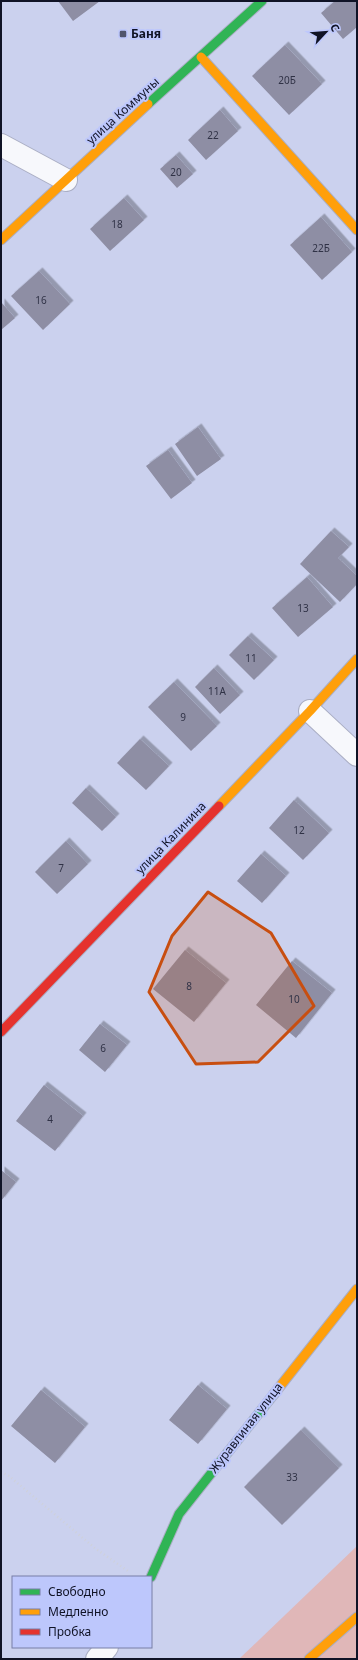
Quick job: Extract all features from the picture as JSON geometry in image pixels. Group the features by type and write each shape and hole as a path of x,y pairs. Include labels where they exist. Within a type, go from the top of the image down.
{"street":[{"name":"улица Коммуны","path":"1,240 262,1"},
{"path":"201,57 357,230"},
{"path":"1,145 66,180"},
{"name":"улица Калинина","path":"1,1032 310,711 357,659"},
{"path":"310,711 357,755"},
{"name":"Журавлиная улица","path":"151,1576 179,1514 357,1289"},
{"path":"310,1659 357,1617"},
{"path":"97,1659 106,1648"}],"path":[{"path":"1,1472 9,1476 96,1549 130,1573"}],"highlighted area":[{"path":"208,892 271,933 314,1006 258,1062 196,1064 149,992 172,936"}],"shaded area":[{"path":"357,1546 357,1659 239,1659"}],"building":[{"path":"58,1 100,1 73,21"},
{"path":"335,1 357,1 357,27 343,39 321,13"},
{"path":"285,45 322,84 289,115 252,76"},
{"path":"220,110 238,131 206,160 188,140"},
{"path":"176,155 193,174 177,188 160,169"},
{"path":"124,198 144,220 110,251 90,229"},
{"path":"321,217 352,252 322,280 290,245"},
{"path":"39,271 70,304 43,330 11,296"},
{"path":"1,302 15,318 1,330"},
{"path":"198,427 221,459 197,476 175,444"},
{"path":"168,450 192,483 171,499 146,466"},
{"path":"331,531 349,547 338,558 357,576 357,584 340,602 300,564"},
{"path":"307,577 333,607 298,637 272,608"},
{"path":"248,636 274,660 254,680 229,655"},
{"path":"214,668 240,695 220,714 195,687"},
{"path":"174,682 217,726 191,751 148,707"},
{"path":"140,739 169,766 146,790 117,763"},
{"path":"86,788 116,817 102,831 72,803"},
{"path":"294,800 329,833 303,860 269,828"},
{"path":"66,841 88,864 57,894 35,872"},
{"path":"261,854 286,876 262,903 237,881"},
{"path":"185,950 226,983 194,1022 153,989"},
{"path":"292,961 332,993 296,1038 256,1005"},
{"path":"100,1024 127,1045 105,1072 79,1050"},
{"path":"44,1085 83,1116 55,1151 16,1121"},
{"path":"1,1170 16,1182 1,1201"},
{"path":"198,1385 227,1409 198,1444 169,1420"},
{"path":"41,1390 85,1427 55,1463 11,1426"},
{"path":"301,1430 339,1468 282,1525 244,1487"}],"traffic: fast":[{"path":"148,104 262,1"},
{"path":"151,1576 179,1514 274,1394"}],"traffic: slow":[{"path":"201,57 357,230"},
{"path":"1,240 148,104"},
{"path":"219,806 310,711 357,659"},
{"path":"274,1394 357,1289"},
{"path":"309,1659 357,1617"}],"traffic: jam":[{"path":"1,1032 219,806"}],"place":[{"name":"Баня","path":"123,34"}]}
